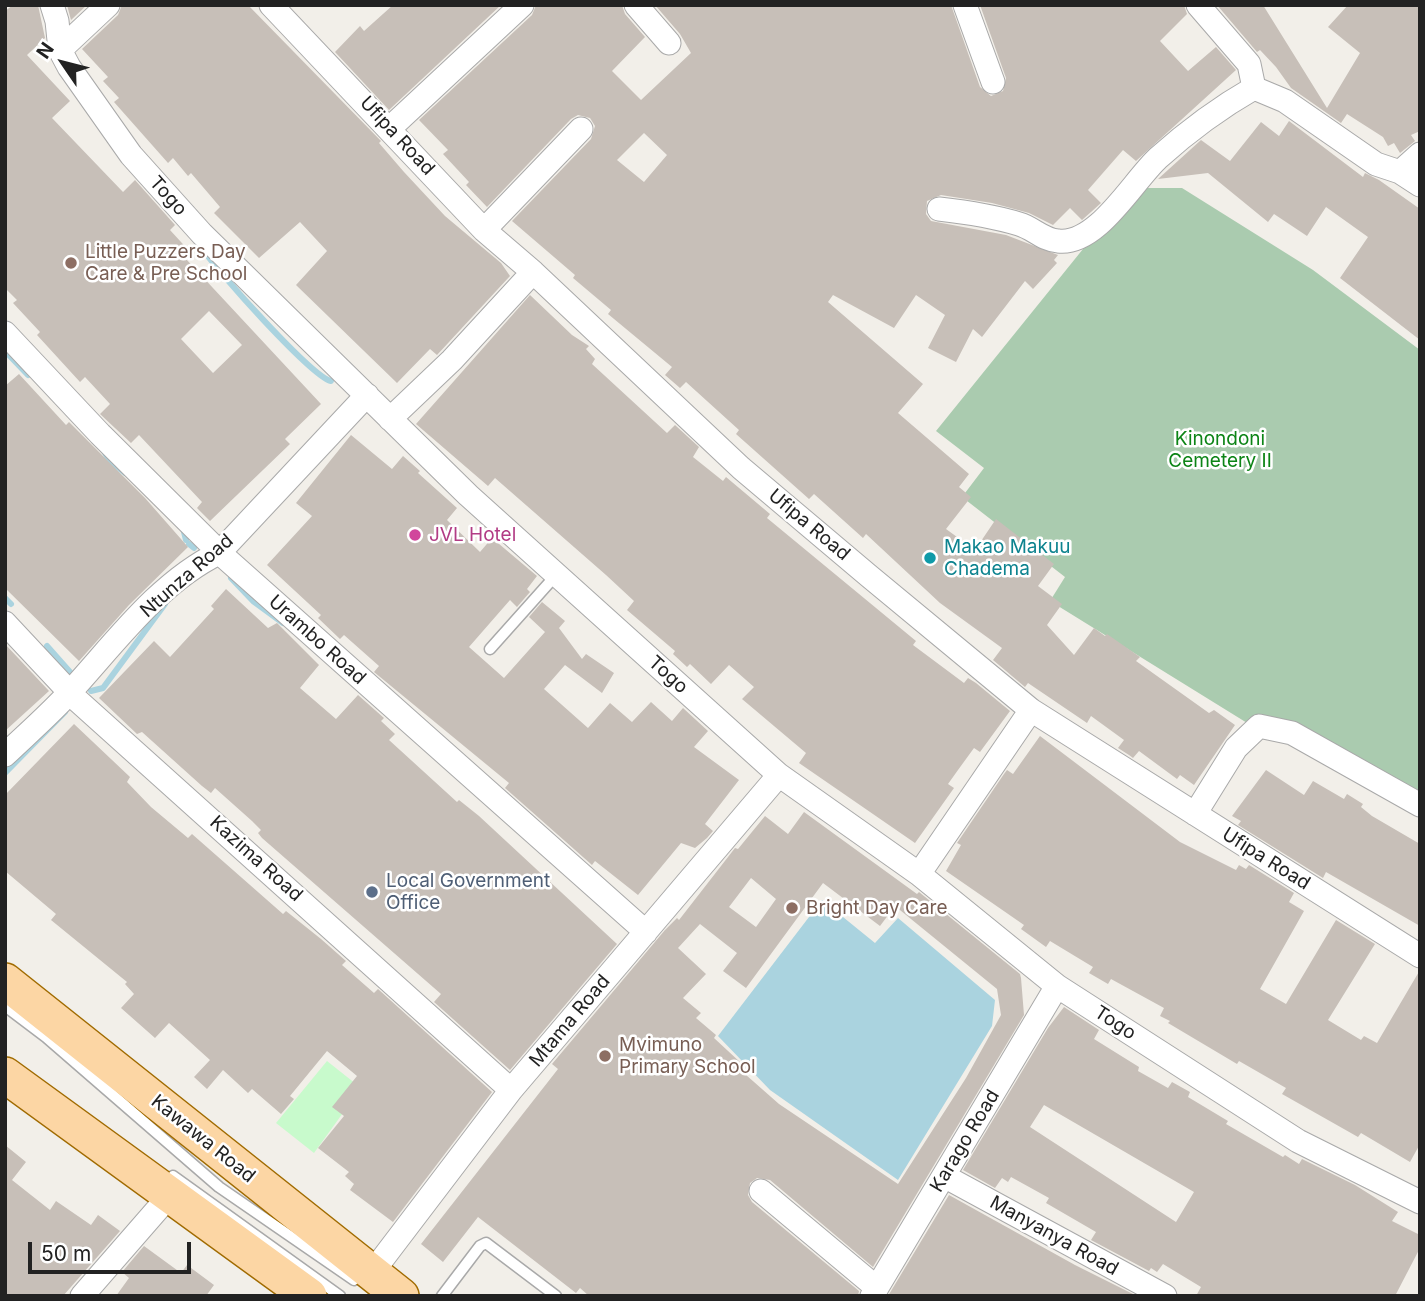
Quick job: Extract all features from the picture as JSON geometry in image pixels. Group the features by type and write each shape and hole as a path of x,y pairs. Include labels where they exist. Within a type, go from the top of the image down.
{"main road":[{"name":"Kawawa Road","path":"5,981 368,1281 401,1296"},
{"path":"5,1076 167,1182 309,1296"}],"street":[{"name":"Togo","path":"52,5 57,20 60,50 110,126 161,189 260,293 390,419 779,775 919,874 1057,986 1298,1141 1420,1202"},
{"path":"60,50 108,5"},
{"name":"Ufipa Road","path":"271,5 484,230 533,271 741,468 1031,709 1420,956"},
{"path":"390,128 522,5"},
{"path":"636,5 669,43"},
{"path":"965,5 993,82"},
{"path":"1198,5 1249,64 1254,88"},
{"path":"1254,88 1306,114 1376,164 1400,172 1420,185"},
{"path":"939,209 1023,225 1042,237 1059,242 1080,238 1119,204 1156,160 1213,112 1254,88"},
{"path":"484,230 581,129"},
{"path":"1400,172 1420,154"},
{"path":"390,419 452,360 533,271"},
{"name":"Urambo Road","path":"5,332 100,434 219,553 646,932"},
{"name":"Ntunza Road","path":"5,755 70,692 146,609 200,564 219,553 367,395"},
{"name":"Kazima Road","path":"5,622 70,692 512,1090"},
{"path":"919,874 1031,709"},
{"path":"1195,814 1236,748 1259,726 1292,733 1420,805"},
{"name":"Mtama Road","path":"368,1281 512,1090 779,775"},
{"name":"Karago Road","path":"874,1292 1057,986"},
{"name":"Manyanya Road","path":"944,1176 1165,1296"},
{"path":"82,1296 167,1182"},
{"path":"761,1191 874,1292"}],"lane":[{"path":"490,649 557,574"},
{"name":"Kawawa Road","path":"5,1006 46,1037 219,1187 368,1281"},
{"path":"5,1063 118,1142"},
{"path":"167,1182 340,1296"},
{"path":"442,1296 480,1245 486,1243 556,1296"}],"green space":[{"name":"Kinondoni Cemetery II","path":"1146,188 1182,188 1313,270 1420,350 1420,801 1252,726 1050,601 1065,577 962,497 984,468 936,431 1083,249"},
{"path":"327,1061 361,1088 314,1153 276,1123"}],"water":[{"path":"822,900 875,943 898,918 995,1000 992,1026 898,1180 770,1090 718,1036"}],"building":[{"path":"13,5 38,5 45,38 27,55 70,101 52,118 123,192 135,180 175,225 170,230 192,254 186,259 321,404 285,439 290,444 210,521 197,508 202,502 139,435 131,443 100,414 110,404 85,377 80,382 37,335 40,332 13,303 17,300 5,288 5,11","holes":["209,311 242,345 213,373 181,339"]},
{"path":"67,5 87,5 71,20"},
{"path":"122,5 248,5 381,141 379,143 445,216 501,263 510,276 437,355 430,349 397,383 296,285 327,251 300,222 259,258 214,213 220,207 191,173 188,176 173,158 168,163 114,102 119,98 103,81 108,77 82,49 118,15"},
{"path":"393,5 501,5 389,110 335,52 360,26 364,31"},
{"path":"536,5 622,5 625,14 645,37 612,71 641,100 691,53 680,34 655,5 951,5 980,87 991,96 1003,91 1006,78 980,5 1184,5 1187,14 1160,41 1188,71 1216,47 1236,70 1136,161 1123,150 1088,190 1101,203 1082,220 1070,208 1053,225 1029,213 992,203 941,195 927,201 926,214 931,221 1006,235 1058,255 1054,260 1057,263 1033,289 1025,281 982,337 973,329 956,362 928,348 945,315 916,295 894,328 833,295 828,302 923,384 898,413 969,474 959,487 971,497 946,529 975,550 996,519 1054,564 1038,586 1062,604 1047,625 1074,655 1094,628 1140,657 1136,661 1209,713 1214,710 1235,725 1194,785 1180,775 1177,779 1139,751 1133,758 1118,748 1124,740 1091,716 1087,723 1028,683 1025,687 993,660 1002,648 940,603 866,534 863,538 814,494 809,499 736,434 739,430 686,382 680,388 665,375 672,367 608,314 611,310 573,278 575,275 512,221 591,139 595,126 590,118 578,115 571,119 487,207 466,185 469,182 443,154 448,150 419,120 532,15","holes":["644,133 667,155 644,182 617,160"]},
{"path":"1217,5 1263,5 1327,108 1360,53 1328,27 1348,5 1420,5 1420,131 1411,135 1415,141 1400,153 1394,143 1388,146 1383,137 1347,114 1341,123 1291,88 1276,67 1260,50 1257,52"},
{"path":"1289,121 1363,177 1365,173 1379,180 1420,209 1420,340 1340,278 1368,237 1326,207 1307,236 1274,214 1268,222 1208,173 1158,179 1201,140 1230,161 1261,122 1279,136"},
{"path":"530,295 572,335 589,346 586,349 595,359 592,364 667,433 675,425 699,447 693,457 723,481 726,477 770,514 767,518 916,641 913,645 964,683 968,678 976,683 1010,711 980,752 974,748 958,770 948,784 954,788 915,843 799,763 806,753 742,699 754,687 729,665 711,684 690,664 687,667 673,654 675,651 627,610 634,601 606,575 495,478 488,486 416,424"},
{"path":"19,374 66,425 69,422 145,498 188,547 129,605 79,661 5,588 5,386"},
{"path":"351,435 392,469 403,456 420,471 418,473 457,508 447,520 480,552 492,538 537,576 527,589 530,592 517,607 510,600 469,647 504,678 545,632 529,617 542,602 565,621 559,628 582,659 586,654 614,673 602,693 565,665 544,689 588,728 610,703 632,722 651,702 672,721 683,708 708,731 694,747 739,780 705,824 713,831 707,838 695,848 681,843 638,895 595,861 592,865 505,788 509,783 374,672 379,666 344,635 340,639 318,618 321,615 267,565 312,516 296,503"},
{"path":"226,589 268,628 277,623 319,665 300,688 336,719 358,695 384,718 381,721 395,734 389,740 457,802 459,800 479,816 617,944 510,1070 434,1002 441,994 262,838 258,833 261,830 252,821 215,788 211,793 202,786 142,732 137,734 99,698 154,641 170,657 214,609 211,606"},
{"path":"5,644 49,691 5,731"},
{"path":"74,724 130,777 127,782 151,807 188,838 192,834 283,914 286,911 321,939 346,961 342,965 374,993 378,989 492,1092 393,1222 350,1190 354,1184 345,1176 349,1172 318,1148 344,1116 332,1107 357,1076 327,1051 290,1096 294,1099 281,1114 252,1089 248,1093 223,1070 207,1089 194,1077 210,1060 169,1023 155,1038 121,1008 134,994 125,984 127,982 51,920 56,914 5,871 5,795"},
{"path":"1040,736 1180,842 1236,870 1239,865 1246,869 1249,865 1294,893 1289,902 1304,911 1260,989 1286,1004 1336,920 1375,944 1328,1020 1361,1040 1364,1036 1377,1043 1420,970 1420,1144 1410,1162 1361,1133 1358,1137 1282,1094 1286,1088 1239,1061 1237,1064 1168,1023 1170,1021 1160,1016 1164,1008 1111,979 1108,984 1089,973 1093,967 1050,941 1046,947 1021,929 1024,925 946,871 961,845 957,843 1004,774 1007,770 1013,774"},
{"path":"1266,770 1304,795 1313,781 1344,799 1347,794 1363,804 1361,807 1372,816 1420,844 1420,926 1326,872 1323,878 1238,825 1241,821 1232,816"},
{"path":"804,812 917,894 919,892 1020,974 1021,978 1024,1015 873,1267 770,1180 757,1178 750,1183 748,1195 752,1202 859,1291 858,1296 589,1296 580,1288 576,1293 478,1217 443,1262 421,1244 558,1069 552,1064 665,930 677,918 679,920 735,848 738,849 765,816 788,834","holes":["751,878 776,899 756,927 729,907","823,883 880,926 895,906 997,989 1001,1015 966,1078 898,1184 779,1104 737,1067 741,1063 714,1038 716,1035 696,1018 701,1013 683,998 706,974 678,948 700,924 737,953 723,971 746,988"]},
{"path":"1064,1007 1099,1030 1094,1039 1139,1067 1138,1071 1168,1088 1172,1082 1190,1092 1188,1097 1228,1121 1226,1124 1283,1157 1285,1155 1299,1164 1302,1159 1355,1185 1398,1212 1392,1221 1420,1235 1420,1248 1395,1296 1196,1296 1201,1287 1163,1264 1157,1272 1151,1268 1149,1271 1091,1240 1096,1232 1046,1203 1049,1198 1011,1177 1008,1182 1002,1178 995,1188 963,1170 1048,1028","holes":["1044,1105 1194,1192 1176,1222 1030,1127"]},
{"path":"5,1145 26,1162 12,1180 50,1210 56,1201 91,1225 98,1215 120,1231 63,1296 5,1296"},
{"path":"949,1195 1075,1265 1135,1295 888,1296"},
{"path":"144,1246 181,1273 187,1265 214,1285 206,1296 116,1296 129,1278 122,1272"}],"waterway":[{"path":"202,248 285,343 331,381"},
{"path":"5,351 28,375"},
{"path":"104,451 109,460 125,473"},
{"path":"183,528 186,540"},
{"path":"189,544 194,548"},
{"path":"231,578 253,601 283,623"},
{"path":"5,598 11,604"},
{"path":"91,691 103,688 165,604"},
{"path":"47,646 70,672"},
{"path":"5,773 65,712"}],"place":[{"name":"Little Puzzers Day Care & Pre School","path":"71,263"},
{"name":"JVL Hotel","path":"415,535"},
{"name":"Makao Makuu Chadema","path":"930,558"},
{"name":"Local Government Office","path":"372,892"},
{"name":"Bright Day Care","path":"792,908"},
{"name":"Mvimuno Primary School","path":"605,1056"}]}
